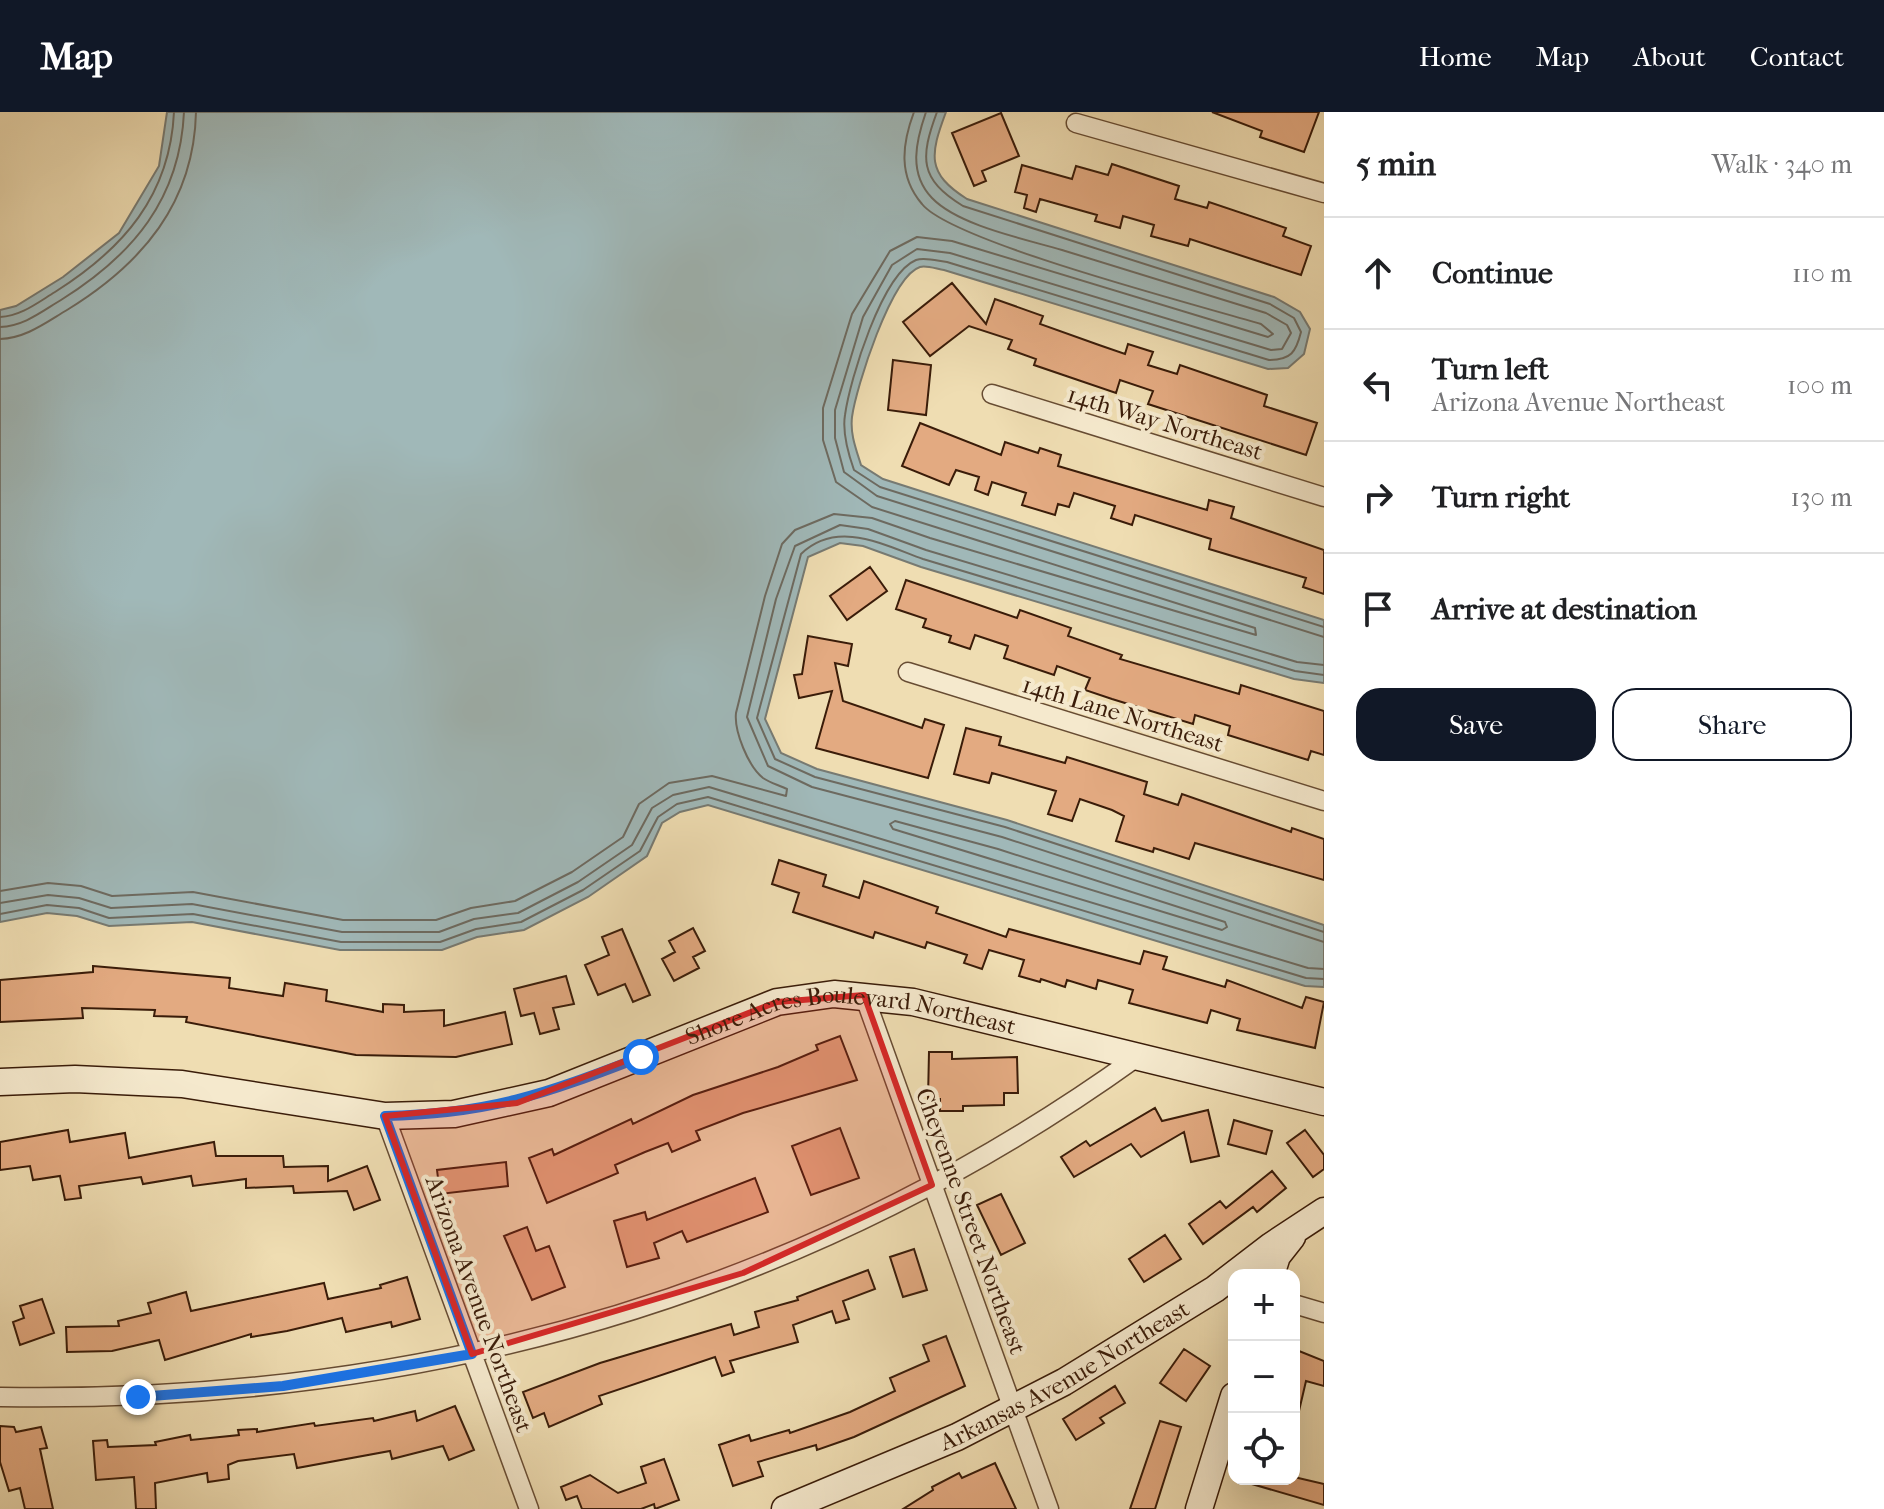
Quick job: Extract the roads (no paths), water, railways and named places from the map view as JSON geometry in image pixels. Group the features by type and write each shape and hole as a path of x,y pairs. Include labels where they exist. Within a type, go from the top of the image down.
{"street":[{"path":"1076,123 1324,193"},
{"name":"14th Way Northeast","path":"992,394 1324,497"},
{"name":"14th Lane Northeast","path":"908,672 1324,801"},
{"name":"Shore Acres Boulevard Northeast","path":"0,1082 75,1079 182,1084 385,1116 454,1114 517,1103 777,1002 806,997 864,995 942,1009 1324,1102"},
{"name":"Cheyenne Street Northeast","path":"864,995 1049,1509"},
{"path":"0,1397 138,1397 283,1386 472,1354 599,1321 743,1273 932,1185 1089,1092 1137,1057"},
{"name":"Arizona Avenue Northeast","path":"385,1116 529,1509"},
{"name":"Arkansas Avenue Northeast","path":"1244,1269 1271,1246 1301,1230 1324,1211"},
{"path":"1274,1269 1285,1243 1301,1230"},
{"name":"Arkansas Avenue Northeast","path":"785,1509 907,1460 1013,1410 1134,1342 1228,1282"},
{"path":"1300,1306 1324,1313"},
{"path":"1199,1509 1229,1413"}],"water":[{"path":"167,112 946,112 937,140 935,162 944,180 967,199 1274,297 1300,312 1310,329 1304,354 1288,368 1268,369 944,270 920,267 909,275 898,290 877,334 855,403 852,429 861,465 883,479 1324,620 1324,683 1294,679 921,567 863,546 840,543 808,557 765,719 781,753 817,769 1007,820 1324,925 1324,987 1305,986 708,805 680,812 662,823 647,856 588,897 524,930 477,937 442,950 340,950 192,922 109,926 77,916 47,913 0,922 0,310 16,306 63,277 119,233 159,166"}]}
